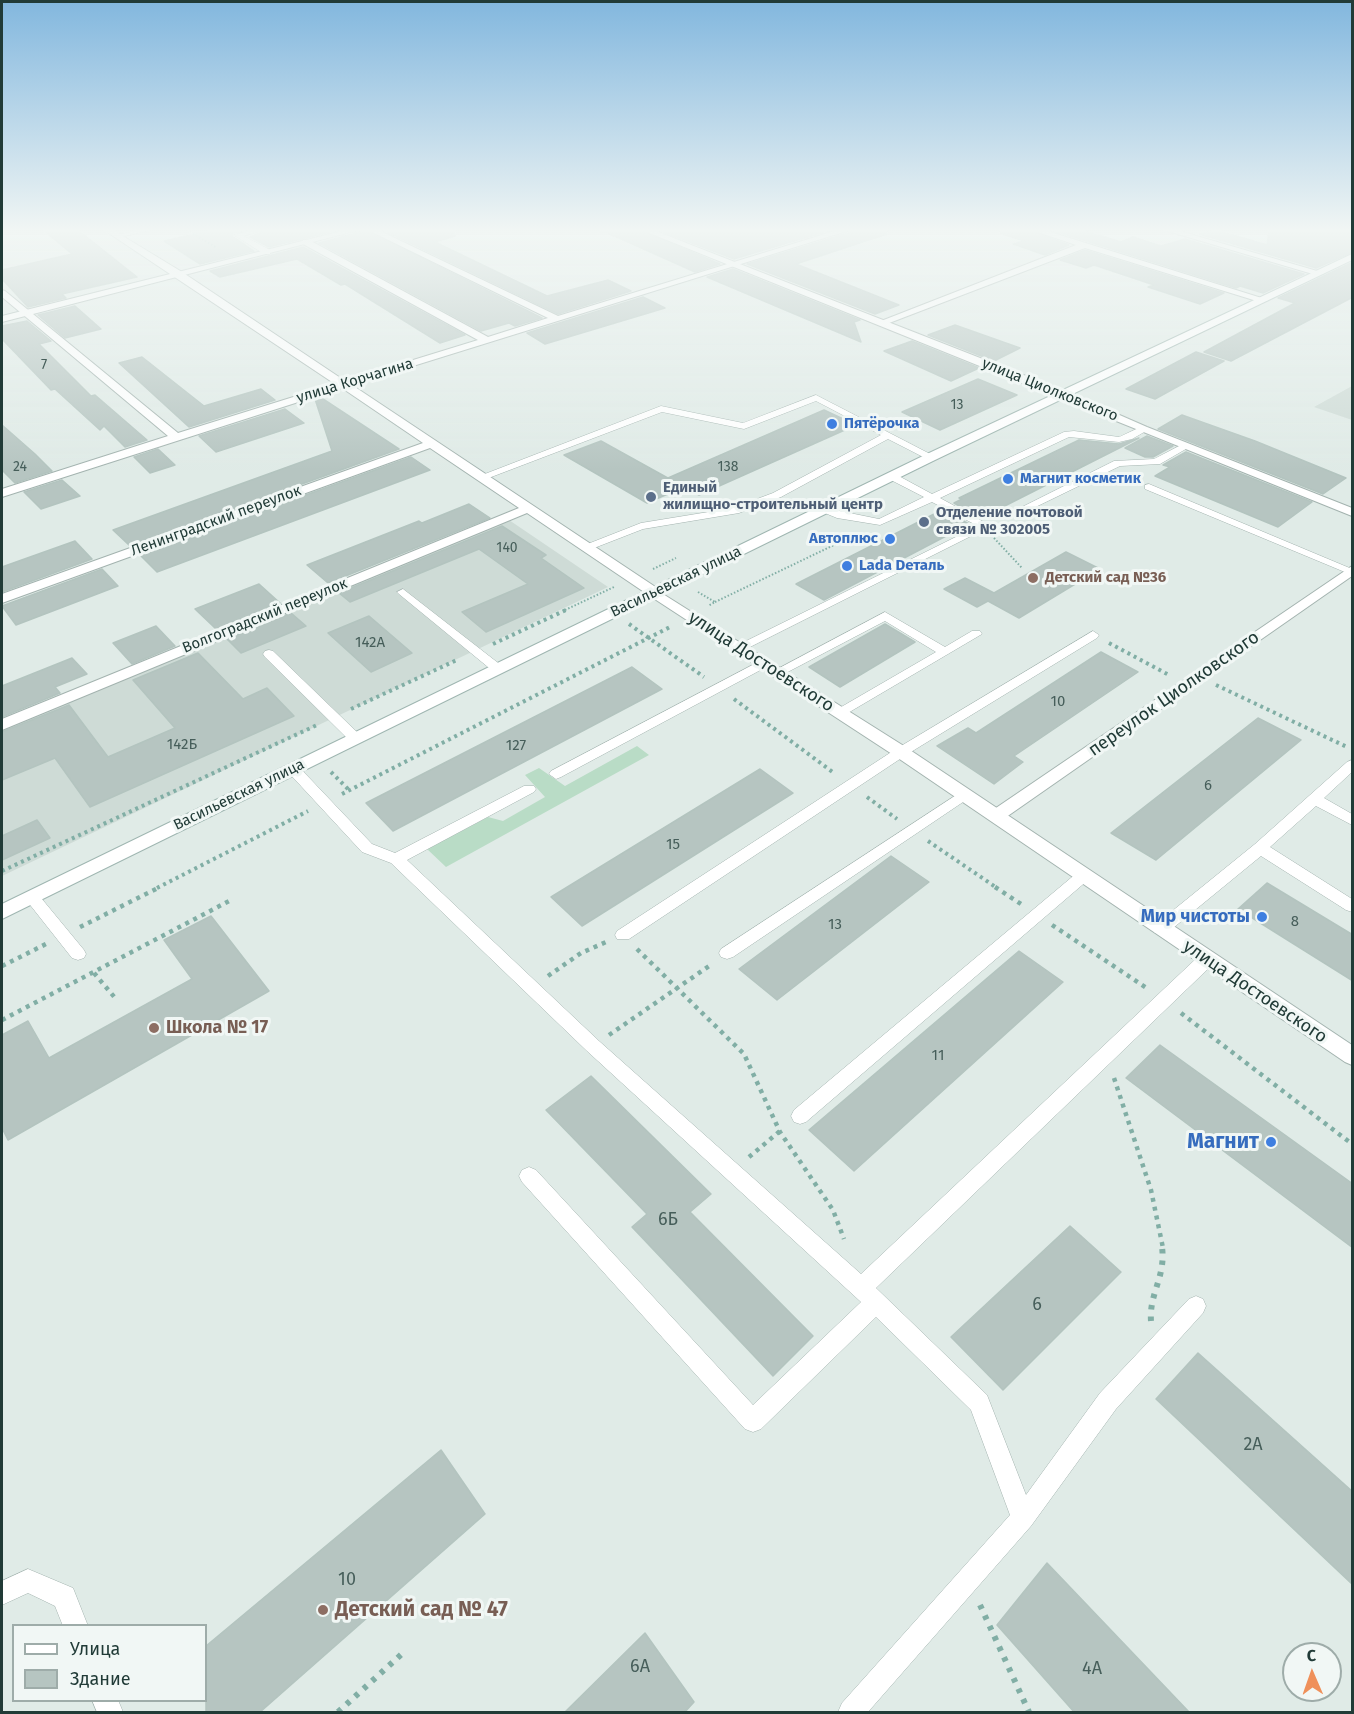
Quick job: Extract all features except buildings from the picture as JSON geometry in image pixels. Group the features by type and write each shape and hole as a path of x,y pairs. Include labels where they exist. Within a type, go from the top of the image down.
{"street":[{"path":"23,310 176,437"},
{"path":"2,319 38,310"},
{"name":"улица Достоевского","path":"232,310 655,593 996,816 1206,960 1353,1056"},
{"path":"431,310 488,341"},
{"path":"538,310 557,319"},
{"name":"улица Корчагина","path":"2,491 586,310"},
{"name":"улица Циолковского","path":"848,310 1063,394 1143,429 1353,512"},
{"path":"881,323 915,310"},
{"name":"Васильевская улица","path":"2,912 891,476 1242,310"},
{"name":"Ленинградский переулок","path":"2,599 430,444"},
{"name":"Волгоградский переулок","path":"2,725 529,507"},
{"name":"переулок Циолковского","path":"996,816 1352,571"}],"lane":[{"path":"482,477 661,409 744,426 816,398 931,457"},
{"path":"824,509 837,515 880,522 1067,434 1077,433 1112,439 1125,438 1143,429"},
{"path":"589,547 641,526 735,511 777,495 888,435"},
{"path":"1013,514 1118,463 1156,462 1186,446"},
{"path":"891,476 986,526"},
{"path":"1149,487 1352,571"},
{"path":"740,647 986,526"},
{"path":"403,592 498,669"},
{"path":"556,774 718,687 771,667 885,616 945,652"},
{"path":"840,713 976,634"},
{"path":"623,935 900,753 1093,635"},
{"path":"269,654 356,739"},
{"path":"1161,929 1260,848 1353,765"},
{"path":"293,769 367,848 396,859 593,1046 868,1295 979,1403 1023,1518"},
{"path":"396,859 530,789"},
{"path":"727,953 964,795"},
{"path":"1315,799 1353,820"},
{"path":"1260,848 1353,906"},
{"path":"800,1116 1083,876"},
{"path":"32,897 78,954"},
{"path":"528,1176 753,1421 868,1295 1106,1055 1206,960"},
{"path":"851,1713 1023,1518 1108,1401 1196,1306"},
{"path":"2,1593 28,1581 64,1597 74,1624"}],"path":[{"path":"2,966 650,638 715,602 880,522"},
{"path":"986,526 999,544 1022,568"},
{"path":"656,568 715,602"},
{"path":"592,598 718,687 912,830 1164,1000 1353,1144"},
{"path":"1093,635 1353,750"},
{"path":"2,1020 231,900"},
{"path":"531,988 581,953 623,935 744,1054 780,1132 833,1210 845,1243"},
{"path":"593,1046 727,953"},
{"path":"78,954 116,999"},
{"path":"1106,1055 1150,1191 1165,1262 1149,1310 1156,1348"},
{"path":"732,1172 800,1116"},
{"path":"968,1580 1029,1713"},
{"path":"338,1713 404,1652"}],"shaded area":[{"path":"1352,386 1352,420 1314,407"},
{"path":"509,520 608,587 2,876 2,730"}],"green space":[{"path":"637,746 649,755 446,867 427,849 488,817 503,821 545,797 525,775 539,768 565,786"}],"place":[{"name":"Пятёрочка","path":"832,424"},
{"name":"Магнит косметик","path":"1008,479"},
{"name":"Единый жилищно-строительный центр","path":"651,497"},
{"name":"Отделение почтовой связи № 302005","path":"924,522"},
{"name":"Автоплюс","path":"890,539"},
{"name":"Lada Dеталь","path":"847,566"},
{"name":"Детский сад №36","path":"1033,578"},
{"name":"Мир чистоты","path":"1262,917"},
{"name":"Школа № 17","path":"154,1028"},
{"name":"Магнит","path":"1271,1142"},
{"name":"Детский сад № 47","path":"323,1610"}]}
